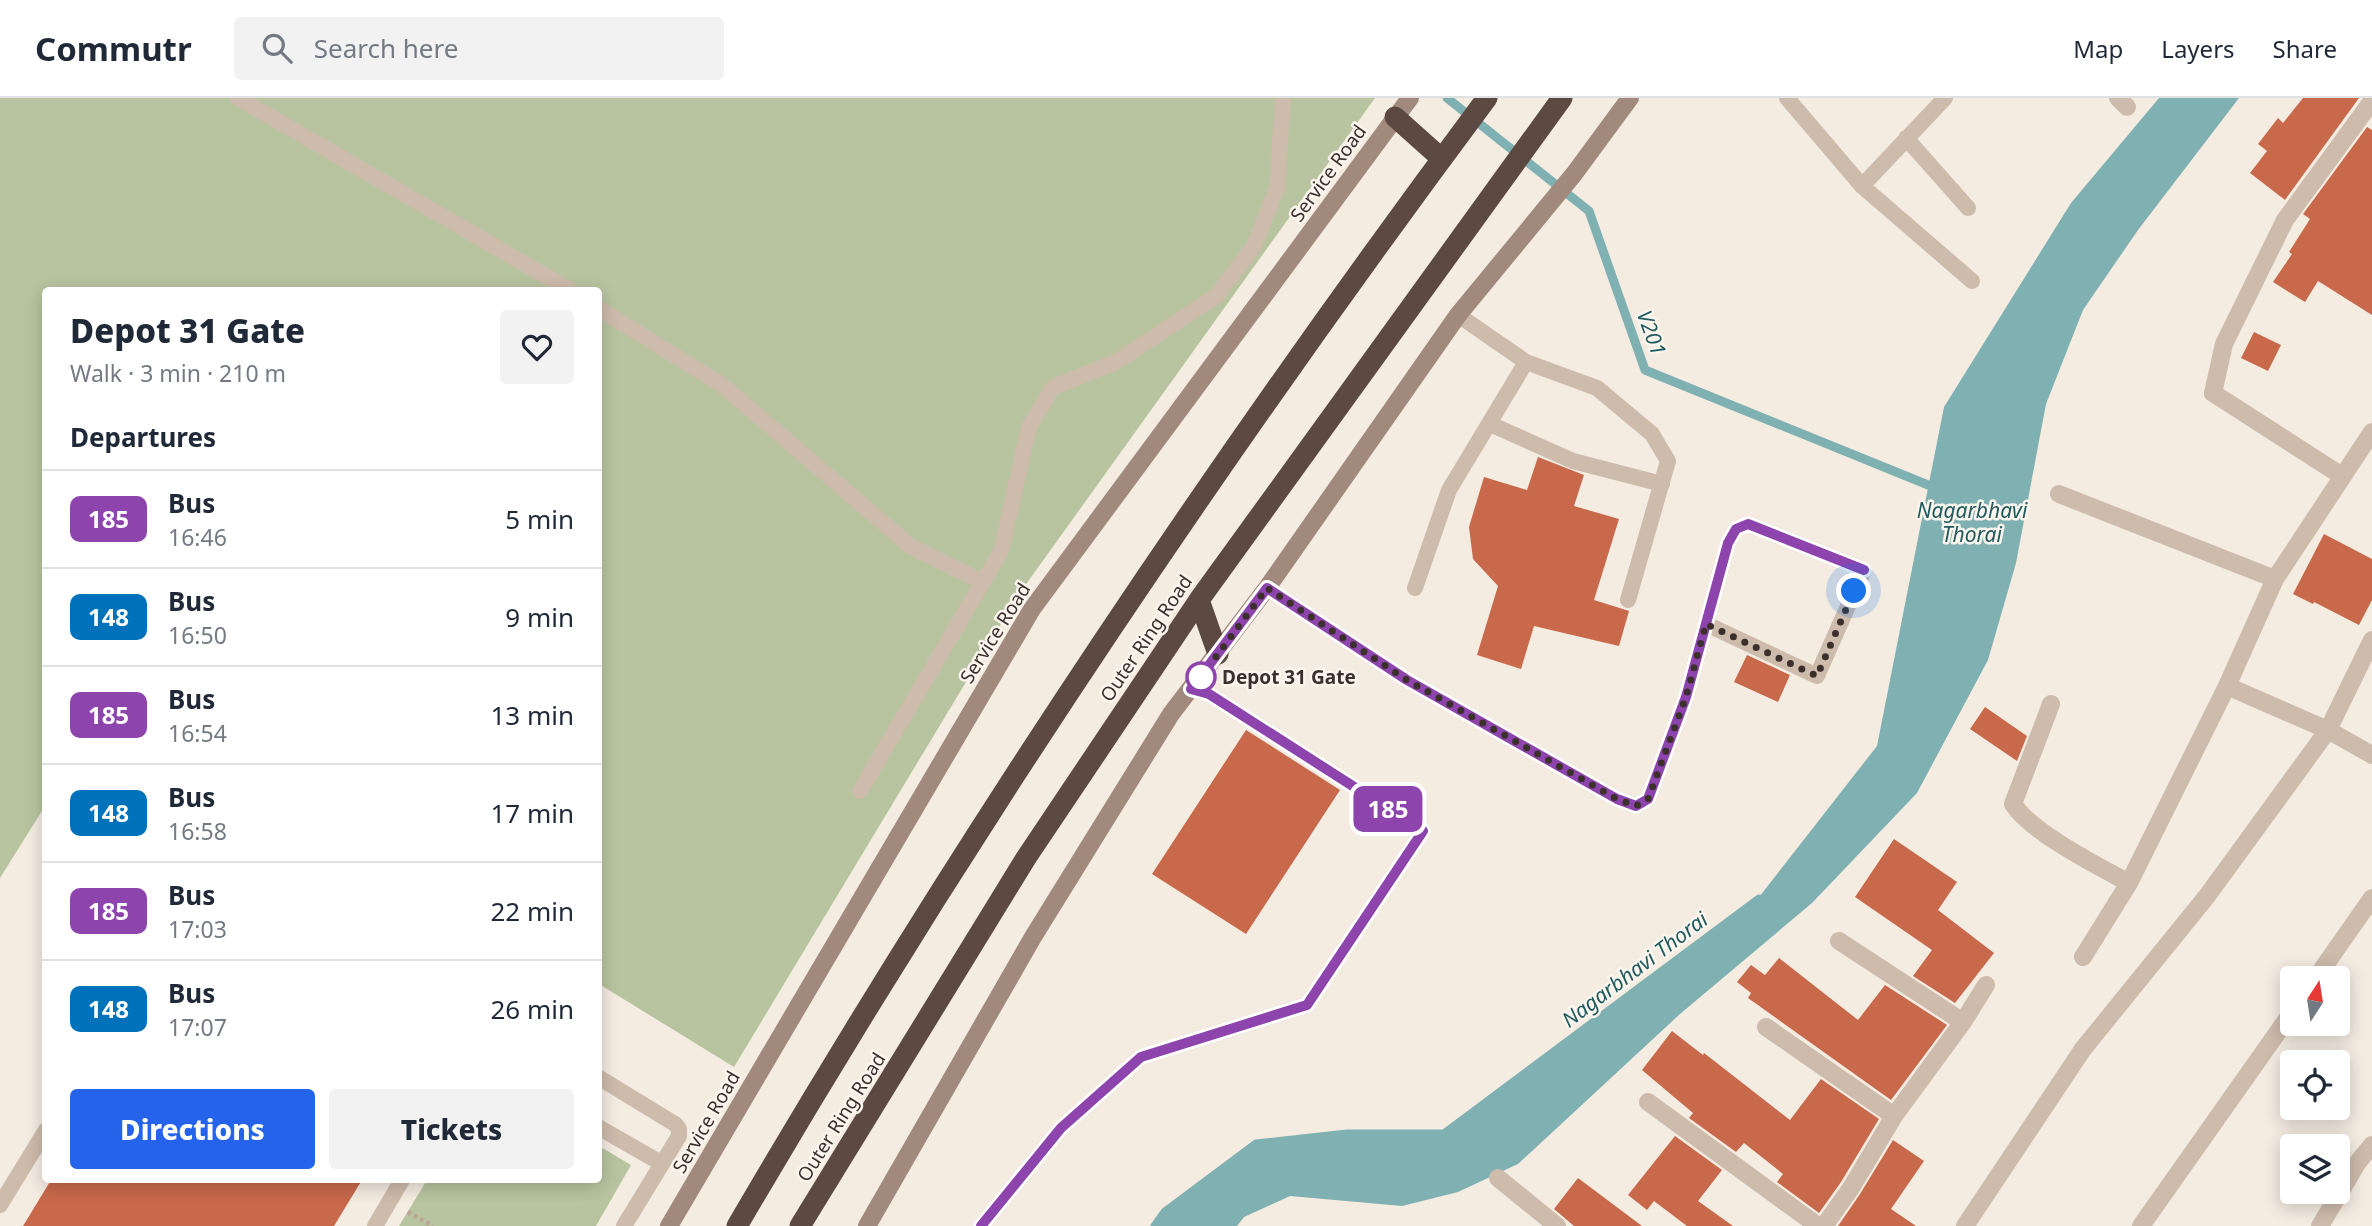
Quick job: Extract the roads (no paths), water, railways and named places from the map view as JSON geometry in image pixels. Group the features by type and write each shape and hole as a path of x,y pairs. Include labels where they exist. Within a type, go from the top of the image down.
{"highway":[{"name":"Outer Ring Road","path":"800,1226 1026,858 1199,600 1562,98"},
{"name":"Outer Ring Road","path":"737,1226 975,833 1086,664 1367,258 1485,100"},
{"path":"1395,117 1442,159"},
{"path":"1199,600 1218,654"}],"street":[{"name":"Service Road","path":"669,1226 1032,609 1410,98"},
{"path":"867,1226 1033,937 1171,714 1267,588 1458,315 1574,174 1630,98"},
{"path":"2342,476 2213,393 2224,344 2285,220 2372,101"},
{"path":"2082,957 2129,883 2227,686 2275,579 2372,432"},
{"path":"2059,494 2275,579"},
{"path":"1965,1226 2083,1049 2207,896 2328,730 2372,640"},
{"path":"2227,686 2328,730 2372,755"},
{"path":"2051,705 2013,804 2020,814 2071,851 2129,883"},
{"path":"2324,966 2372,898"},
{"path":"1839,941 1963,1022"},
{"path":"1824,1226 1894,1116 1963,1022 1986,985"},
{"path":"1766,1027 1894,1116"},
{"path":"2141,1226 2280,1029"},
{"path":"1648,1102 1818,1226"},
{"path":"2320,1226 2365,1167 2372,1145"},
{"path":"1498,1178 1557,1226"}],"lane":[{"path":"238,98 565,287"},
{"path":"860,791 1001,551 1029,427 1053,387 1116,362 1216,296 1254,246 1277,188 1283,98"},
{"path":"1787,98 1862,186 1972,281"},
{"path":"1862,186 1945,98"},
{"path":"1906,138 1968,208"},
{"path":"602,310 722,385 910,546 983,582"},
{"path":"1458,315 1526,362 1597,387 1652,434 1668,461 1628,600"},
{"path":"1415,588 1449,489 1526,362"},
{"path":"1490,424 1573,461 1662,484"},
{"path":"1267,588 1407,680 1617,799 1636,806 1648,799 1686,697 1728,543 1736,529 1748,524 1864,570 1817,676 1706,624"},
{"path":"981,1226 1061,1128 1141,1057 1307,1005 1423,831 1209,694 1191,689"},
{"path":"602,1079 679,1129 679,1136 624,1226"},
{"path":"602,1129 661,1163"},
{"path":"0,1205 42,1137"},
{"path":"375,1226 400,1183"}],"water":[{"name":"Nagarbhavi Thorai","path":"2159,98 2239,98 2138,230 2083,310 2046,404 2016,563 1988,660 1917,793 1812,903 1680,1014 1518,1164 1458,1192 1402,1206 1290,1196 1244,1217 1237,1226 1155,1226 1165,1212 1256,1144 1352,1134 1444,1134 1756,901 1877,746 1944,407 2071,203"}],"waterway":[{"name":"V201","path":"1447,98 1589,211 1645,370 1938,489"},
{"name":"Nagarbhavi Thorai","path":"1155,1226 1165,1212 1256,1144 1347,1134 1444,1134 1759,899"}],"place":[{"name":"Depot 31 Gate","path":"1201,677"}]}
